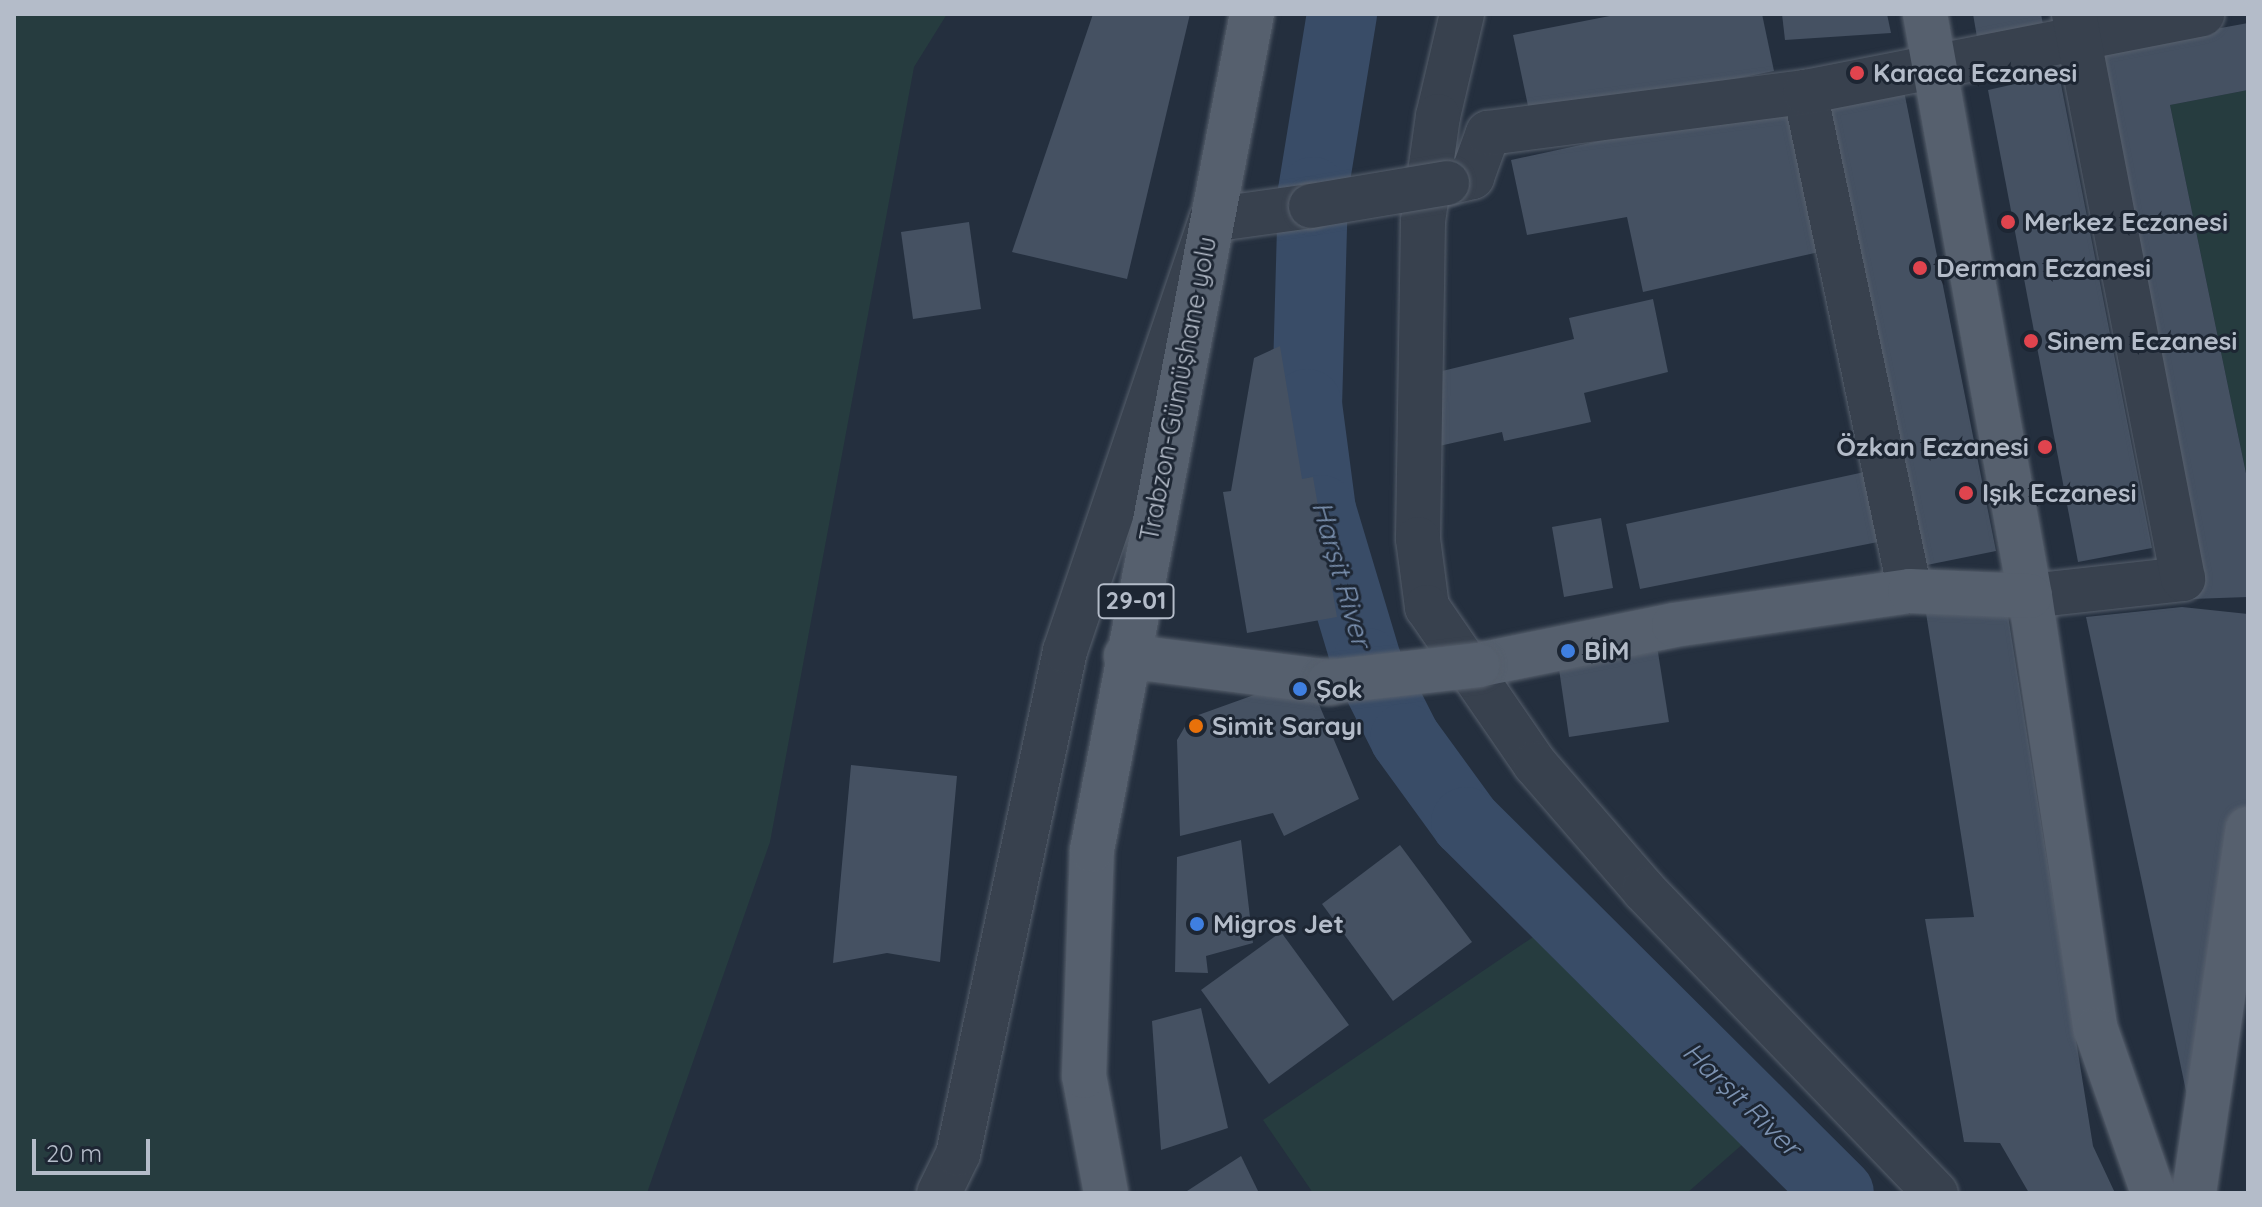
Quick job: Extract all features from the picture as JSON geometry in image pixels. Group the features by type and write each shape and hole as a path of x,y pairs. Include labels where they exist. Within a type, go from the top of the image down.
{"main road":[{"name":"Trabzon-Gümüşhane yolu","path":"1106,1193 1084,1076 1092,850 1126,656 1252,14"},
{"path":"1925,14 2030,596 2096,1030 2153,1193"},
{"path":"1126,656 1329,682 1478,665 1674,625 1910,591 2030,596"},
{"path":"2194,1193 2235,990 2248,829"}],"street":[{"path":"1462,14 1438,116 1423,221 1418,539 1427,607 1535,764 1624,867 1936,1193"},
{"path":"939,1193 958,1154 1065,651 1211,220 1311,206 1472,177 1488,133 1805,92 1935,67 2076,27 2202,14"},
{"path":"2030,596 2189,579 2076,27"},
{"path":"1805,92 1910,591"}],"green space":[{"path":"14,14 947,14 914,67 770,842 647,1193 14,1193"},
{"path":"2248,90 2248,483 2170,105"},
{"path":"1545,929 1744,1143 1687,1193 1313,1193 1263,1120"}],"building":[{"path":"1093,14 1190,14 1127,279 1012,252"},
{"path":"1620,14 1762,14 1774,71 1531,120 1513,35"},
{"path":"1782,14 1887,14 1891,33 1785,40"},
{"path":"1973,14 2041,14 2044,30 1978,43"},
{"path":"2248,23 2248,90 2170,105 2248,483 2248,597 2191,599 2194,566 2091,52"},
{"path":"2059,74 2152,548 2078,562 1988,90"},
{"path":"1904,91 1996,551 1917,567 1820,109"},
{"path":"1784,101 1819,252 1643,292 1627,217 1527,235 1511,160"},
{"path":"969,222 981,309 913,319 901,232"},
{"path":"1653,299 1668,372 1584,393 1591,422 1504,441 1502,432 1421,450 1405,380 1574,339 1569,318"},
{"path":"1280,346 1302,479 1313,477 1337,617 1247,633 1223,492 1231,491 1254,358"},
{"path":"1869,471 1883,541 1640,589 1626,524"},
{"path":"1601,518 1613,588 1564,597 1552,527"},
{"path":"2182,607 2248,614 2248,817 2197,1143 2086,617"},
{"path":"1926,613 2008,615 2093,1146 2115,1193 2029,1193 2000,1143 1964,1142 1925,919 1974,917"},
{"path":"1654,627 1669,722 1569,737 1555,642"},
{"path":"1307,676 1359,799 1284,836 1273,813 1180,836 1177,740 1190,718"},
{"path":"851,765 957,776 940,962 887,953 833,963"},
{"path":"1241,840 1253,943 1206,956 1208,973 1175,972 1177,857"},
{"path":"1400,845 1472,942 1393,1001 1322,904"},
{"path":"1281,932 1349,1025 1269,1084 1201,990"},
{"path":"1201,1008 1228,1128 1161,1150 1152,1021"},
{"path":"1241,1156 1259,1193 1184,1193"}],"waterway":[{"name":"Harşit River","path":"1342,14 1313,192 1307,404 1321,510 1367,663 1405,738 1466,822 1839,1193"}],"place":[{"name":"Karaca Eczanesi","path":"1857,73"},
{"name":"Merkez Eczanesi","path":"2008,222"},
{"name":"Derman Eczanesi","path":"1920,268"},
{"name":"Sinem Eczanesi","path":"2031,341"},
{"name":"Özkan Eczanesi","path":"2045,447"},
{"name":"Işık Eczanesi","path":"1966,493"},
{"name":"BİM","path":"1568,651"},
{"name":"Şok","path":"1300,689"},
{"name":"Simit Sarayı","path":"1196,726"},
{"name":"Migros Jet","path":"1197,924"}]}
